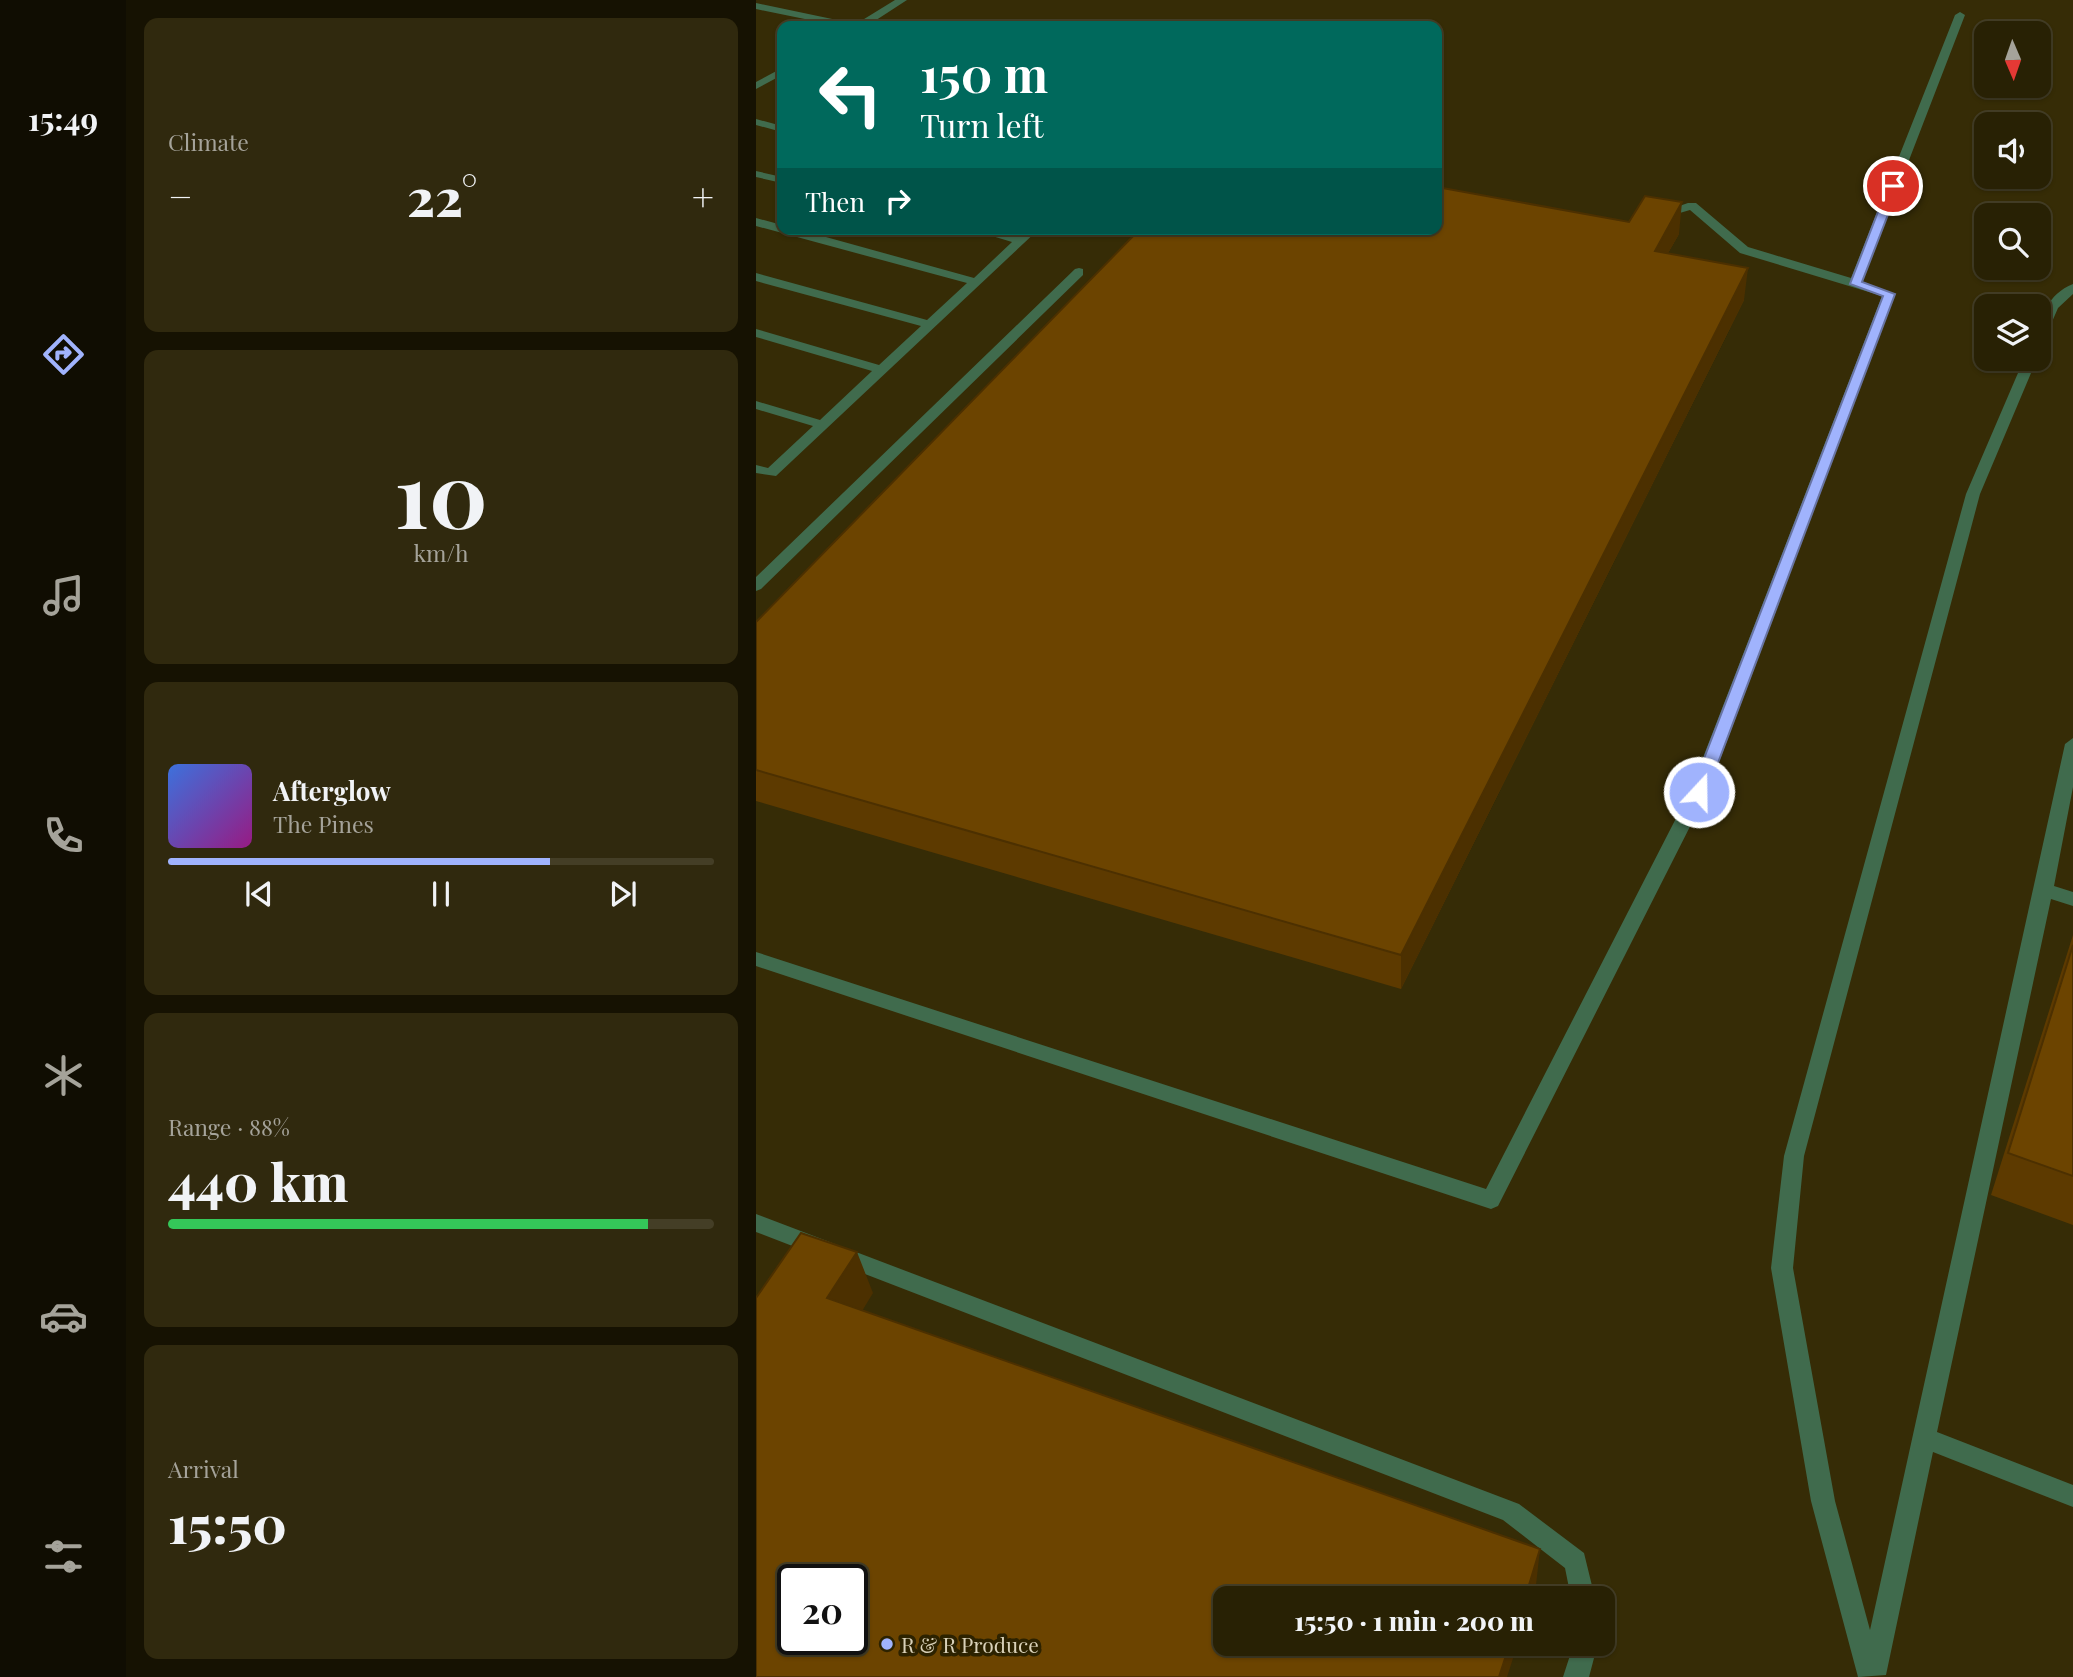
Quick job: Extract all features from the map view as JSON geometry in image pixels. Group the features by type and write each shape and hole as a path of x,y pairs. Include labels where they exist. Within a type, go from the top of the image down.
{"lane":[{"path":"868,21 902,0"},
{"path":"756,6 829,21"},
{"path":"1855,284 1960,15"},
{"path":"761,83 777,74"},
{"path":"756,122 777,128"},
{"path":"756,174 777,179"},
{"path":"756,959 1491,1200 1699,792 1889,294 1744,250 1692,206 1638,220"},
{"path":"756,222 777,227"},
{"path":"805,235 976,282"},
{"path":"998,235 1020,241"},
{"path":"756,469 771,473 1026,235"},
{"path":"756,586 1079,272"},
{"path":"756,277 930,325"},
{"path":"2051,308 2073,288"},
{"path":"756,333 882,370"},
{"path":"1872,1677 1823,1501 1782,1268 1794,1156 1973,494 2025,371"},
{"path":"756,405 823,425"},
{"path":"756,563 773,568"},
{"path":"1872,1677 2044,890 2065,826 2073,744"},
{"path":"2044,890 2073,899"},
{"path":"756,1223 1511,1512 1576,1561 1581,1586"},
{"path":"1924,1438 2073,1496"},
{"path":"1576,1677 1582,1656"}],"building":[{"path":"1442,188 1629,222 1645,196 1682,202 1655,251 1748,268 1401,955 756,770 756,622 1134,235 1442,235"},
{"path":"2073,945 2073,1176 2008,1153"},
{"path":"801,1233 857,1252 827,1298 1540,1549 1529,1586 1213,1586 1213,1656 1506,1656 1499,1677 756,1677 756,1298"}],"place":[{"name":"R & R Produce","path":"887,1644"}],"route":[{"path":"1699,792 1889,294 1855,284 1893,186"}]}
